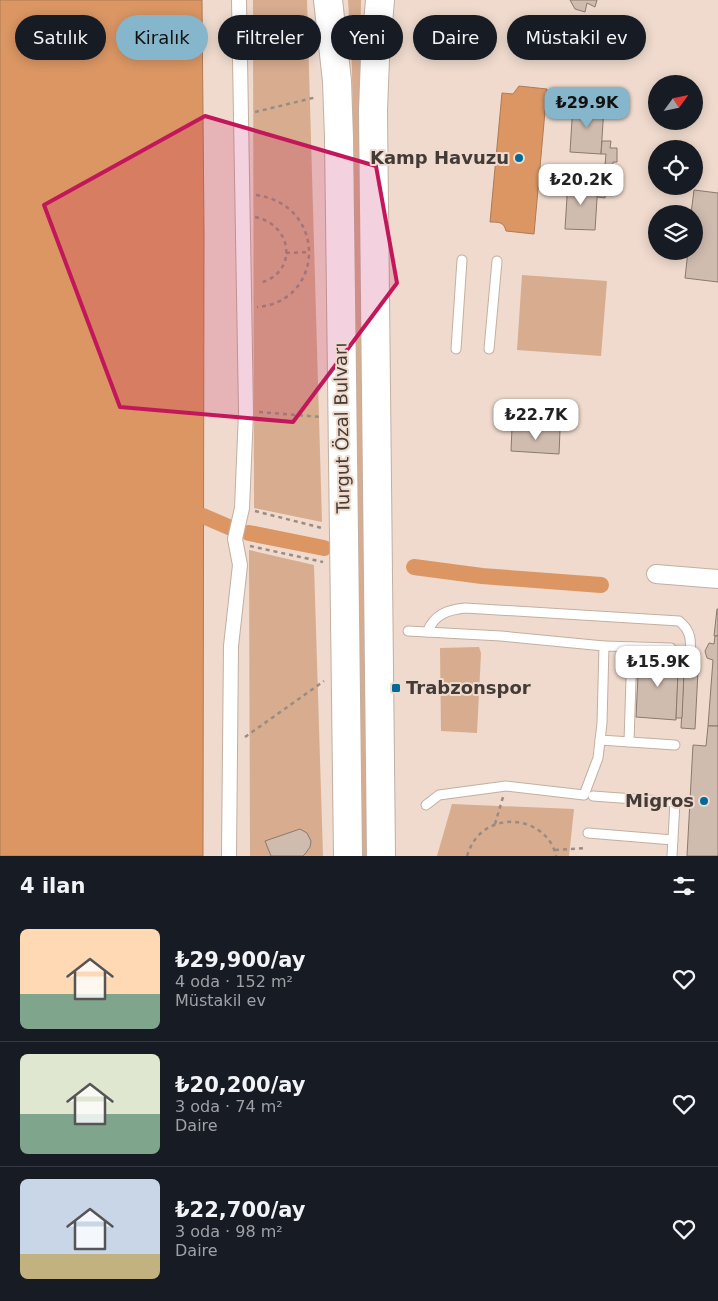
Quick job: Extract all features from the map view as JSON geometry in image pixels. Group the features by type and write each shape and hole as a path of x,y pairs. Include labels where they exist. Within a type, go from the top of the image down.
{"highway":[{"name":"Turgut Özal Bulvarı","path":"328,0 337,81 339,138 348,856"},
{"name":"Turgut Özal Bulvarı","path":"380,0 373,111 381,856"}],"street":[{"path":"229,856 231,646 240,566 235,539 242,508 246,412 239,0"},
{"path":"656,574 718,579"}],"lane":[{"path":"456,349 462,260"},
{"path":"489,349 496,261"},
{"path":"428,632 434,620 444,612 465,608 679,621 688,630 690,636 690,656"},
{"path":"408,631 604,646 672,648"},
{"path":"426,805 440,795 506,786 584,795 598,758 604,681 604,646"},
{"path":"629,742 632,647"},
{"path":"600,740 676,745"},
{"path":"593,796 675,802 672,856"},
{"path":"588,833 673,840"}],"path":[{"path":"241,115 317,97"},
{"path":"242,195 269,197 289,208 304,227 308,238 309,252 305,272 300,283 292,292 273,304 245,308"},
{"path":"242,218 255,217 271,222 283,235 286,243 283,266 272,278 265,282 245,284"},
{"path":"286,253 309,252"},
{"path":"246,412 323,417"},
{"path":"242,508 324,529"},
{"path":"236,544 324,562"},
{"path":"231,747 326,680"},
{"path":"495,824 506,786"},
{"path":"467,856 471,845 481,832 495,824 509,821 523,822 536,828 547,838 555,850 556,856"},
{"path":"555,850 586,848"}],"highlighted area":[{"path":"205,116 376,166 397,283 293,422 120,407 44,205"}],"shaded area":[{"path":"0,0 202,0 202,15 116,15 116,60 203,60 203,856 0,856"},
{"path":"253,0 307,0 307,15 253,15"},
{"path":"348,0 361,0 361,15 349,15"},
{"path":"253,60 309,60 322,522 254,508"},
{"path":"351,60 360,60 370,856 360,856"},
{"name":"Kamp Havuzu","path":"519,86 547,89 534,234 506,231 501,223 490,222 502,93 513,94"},
{"path":"522,275 607,281 601,356 517,350"},
{"path":"249,550 314,565 323,856 250,856"},
{"path":"479,647 481,653 477,733 441,731 440,648"},
{"path":"452,804 574,809 569,856 437,856"}],"building":[{"path":"570,0 597,0 595,7 587,3 585,12 575,9"},
{"path":"573,104 604,106 601,154 570,152"},
{"path":"602,141 611,141 610,148 617,148 617,162 613,162 612,177 615,177 614,191 605,191 605,198 597,197 598,183 602,183 604,177 606,154 601,154"},
{"path":"568,181 598,183 595,230 565,229"},
{"path":"703,191 718,193 718,282 685,278 687,260 703,260 703,205 692,205 693,195 703,195"},
{"path":"512,428 560,430 559,454 511,451"},
{"path":"717,609 718,636 714,636"},
{"path":"715,636 718,636 718,726 708,726 713,660 707,658 705,651 709,643 714,644"},
{"path":"639,656 679,658 676,720 636,717"},
{"path":"684,670 698,671 695,729 681,728"},
{"path":"678,672 684,673 682,718 676,718"},
{"name":"Migros","path":"708,726 718,726 718,856 687,856 693,745 706,746"},
{"path":"300,829 307,833 311,841 310,847 303,856 271,856 265,841"}],"waterway":[{"path":"203,516 231,528"},
{"path":"249,533 324,548"},
{"path":"414,567 482,576 601,585"}],"place":[{"name":"Kamp Havuzu","path":"519,158"},
{"name":"Trabzonspor","path":"396,688"},
{"name":"Migros","path":"704,801"}]}
